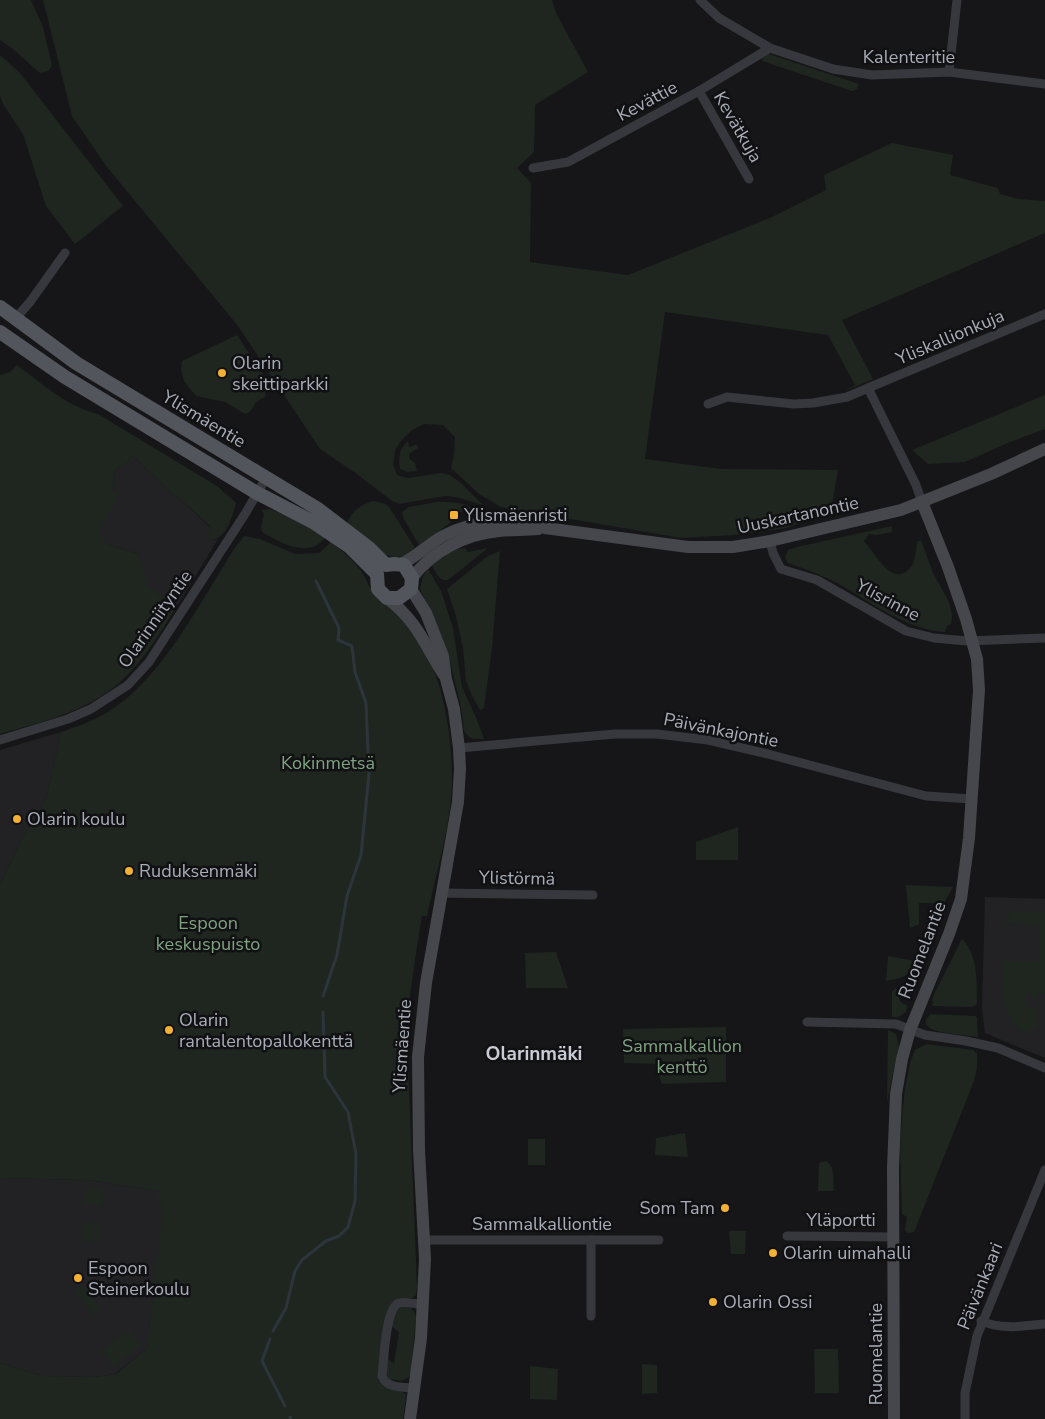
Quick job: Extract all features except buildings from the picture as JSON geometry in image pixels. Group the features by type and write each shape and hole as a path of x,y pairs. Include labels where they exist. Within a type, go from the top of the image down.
{"main road":[{"name":"Ylismäentie","path":"0,307 76,363 318,509 369,548 382,570"},
{"name":"Ylismäentie","path":"0,332 65,377 257,493 321,527 382,570"},
{"name":"Uuskartanontie","path":"401,564 412,559 444,536 482,522 494,520 517,521 545,528 688,547 733,547 770,541 901,510 991,474 1045,449"},
{"name":"Ruomelantie","path":"894,1419 895,1108 900,1068 910,1030 949,934 961,899 972,799 979,690 979,674 972,640 948,567 922,502"},
{"name":"Uuskartanontie","path":"412,583 418,570 431,558 451,545 470,537 498,531 545,528"},
{"path":"390,564 401,564 407,567 412,583 400,598 387,598 378,589 382,570 390,564"},
{"name":"Ylismäentie","path":"410,1419 421,1338 423,1305 424,1240 418,1150 418,1057 426,983 458,802 459,748 454,709 446,678 443,656 412,583"},
{"name":"Ylismäentie","path":"387,598 398,606 412,621 446,678"}],"street":[{"name":"Kalenteritie","path":"700,0 719,18 770,48 833,69 861,74 887,75 949,72 1045,84"},
{"path":"949,72 957,0"},
{"name":"Kevättie","path":"533,168 568,162 699,91 770,48"},
{"name":"Kevätkuja","path":"699,91 748,179"},
{"path":"15,319 30,302 65,254"},
{"name":"Yliskallionkuja","path":"708,404 727,397 794,404 847,397 1045,314"},
{"path":"868,388 916,485 922,502"},
{"name":"Olarinniityntie","path":"0,740 68,719 91,709 128,685 149,662 266,478"},
{"name":"Ylisrinne","path":"770,541 777,563 781,569 817,580 906,631 934,638 972,640 1045,638"},
{"name":"Päivänkajontie","path":"459,748 615,734 634,733 682,736 740,747 926,796 972,799"},
{"name":"Ylistörmä","path":"441,893 593,895"},
{"path":"807,1022 896,1024 935,1038 966,1041 998,1048 1045,1068"},
{"name":"Päivänkaari","path":"965,1419 965,1393 972,1354 981,1321 1045,1170"},
{"name":"Yläportti","path":"787,1236 894,1236"},
{"name":"Sammalkalliontie","path":"424,1240 659,1240"},
{"path":"591,1240 591,1316"},
{"path":"414,1388 388,1384 382,1376 391,1312 398,1304 402,1303 423,1305"},
{"path":"981,1321 996,1326 1045,1324"}],"shaded area":[{"path":"133,456 175,497 177,496 211,528 206,536 212,540 218,539 177,606 147,587 139,554 108,545 98,530 119,494 112,490 115,471"},
{"name":"Olarin koulu","path":"61,732 46,799 22,839 0,884 0,750"},
{"path":"985,897 1045,899 1045,1058 985,1033 982,1010"},
{"name":"Espoon Steinerkoulu","path":"0,1178 88,1180 160,1191 159,1200 163,1211 163,1224 147,1348 115,1374 95,1377 43,1376 0,1363"}],"green space":[{"path":"0,0 31,0 43,27 52,66 48,71 40,73 0,40"},
{"path":"43,0 552,0 556,13 588,72 535,105 534,152 517,168 531,183 530,262 628,275 772,217 826,190 824,175 892,143 953,155 950,175 998,188 1000,194 1018,199 1045,201 1045,233 842,320 873,379 845,391 855,385 828,335 665,312 645,459 721,469 838,470 831,510 787,528 735,535 681,538 501,507 479,494 451,468 455,437 443,425 424,424 412,430 395,450 393,465 397,475 408,478 441,473 450,475 483,505 456,497 445,496 399,504 392,501 320,449 238,326 107,167 72,116"},
{"path":"763,52 859,84 857,89 852,91 762,61"},
{"path":"0,55 20,73 123,206 75,244 46,206 23,134 3,104 0,96"},
{"name":"Olarin skeittiparkki","path":"237,335 271,386 266,389 265,397 257,402 250,412 245,414 225,402 196,396 184,381 181,370 182,361"},
{"path":"17,365 45,387 66,400 87,411 98,414 217,486 236,503 226,530 222,535 212,540 206,536 211,527 177,496 176,498 133,456 115,471 112,490 120,494 99,530 108,545 139,554 148,587 177,606 151,647 136,666 106,693 78,709 0,734 0,375 10,372"},
{"path":"1045,395 1045,429 965,462 928,464 912,450"},
{"path":"408,441 409,447 418,446 409,454 409,458 415,463 417,471 407,472 400,469 400,454"},
{"path":"374,501 389,507 415,548 407,554 392,557 385,554 371,545 347,523 358,509"},
{"path":"437,502 451,502 473,509 452,514 450,523 419,545 402,512 409,507"},
{"path":"270,509 304,523 325,538 318,544 303,548 277,541 262,532 261,527 264,514 261,510"},
{"path":"892,526 892,532 877,535 869,534 864,541 883,565 895,574 901,574 907,571 914,562 917,542 921,540 933,573 951,611 951,624 947,626 945,632 930,630 903,621 841,585 788,563 785,557 788,550 797,547"},
{"name":"Espoon keskuspuisto","path":"244,536 260,539 295,554 319,553 331,542 347,555 361,571 378,598 395,610 424,649 437,679 446,714 452,766 449,815 427,916 422,916 411,988 404,1059 408,1062 417,1286 416,1295 412,1298 398,1300 387,1313 378,1380 384,1385 400,1390 406,1395 403,1419 0,1419 0,1363 43,1376 95,1377 116,1374 147,1348 163,1212 159,1200 159,1191 88,1180 0,1178 0,884 22,839 46,799 61,732 84,724 106,713 126,699 144,682 178,639"},
{"path":"466,548 467,552 488,548 448,580 440,578 431,564 453,550"},
{"path":"500,551 492,648 484,708 480,710 466,681 463,648 456,616 447,589 488,556"},
{"path":"428,569 441,591 453,628 462,687 484,739 473,739 464,731 461,707 448,653 420,589 423,576"},
{"path":"738,827 738,860 696,860 696,842"},
{"path":"906,885 953,887 944,903 919,903 919,924 910,928"},
{"path":"1011,912 1045,912 1045,993 1038,994 1038,999 1031,1000 1031,992 1026,993 1026,1008 1038,1008 1038,1025 1030,1031 1029,1035 1013,1023 1005,1005 1002,965 1003,961 1040,961 1040,924 1003,923"},
{"path":"962,939 971,953 976,969 977,1003 975,1006 970,1007 932,1006 934,994"},
{"path":"556,952 568,988 526,988 525,953"},
{"path":"888,956 915,961 907,974 897,979 886,981"},
{"path":"896,988 900,1001 907,1006 906,1012 898,1017 892,1017 892,991"},
{"path":"930,1014 975,1016 977,1018 978,1037 949,1034 934,1030 926,1023"},
{"name":"Sammalkallion kenttö","path":"726,1027 726,1082 662,1084 655,1064 624,1063 623,1029"},
{"path":"888,1030 896,1034 899,1046 887,1102"},
{"path":"927,1044 973,1050 977,1054 977,1068 974,1081 914,1232 908,1233 905,1230 907,1217 902,1214 900,1151 902,1115 910,1063 915,1050"},
{"path":"685,1133 688,1157 655,1155 656,1138"},
{"path":"528,1139 545,1139 545,1165 528,1165"},
{"path":"826,1161 833,1170 834,1191 818,1191 819,1163"},
{"path":"86,1188 104,1190 102,1206 83,1204"},
{"path":"92,1222 99,1225 102,1232 99,1239 92,1242 85,1239 82,1232 85,1225"},
{"path":"729,1231 746,1231 745,1254 731,1254"},
{"path":"80,1286 84,1286 100,1307 99,1312 94,1316 75,1290"},
{"path":"399,1306 408,1307 413,1310 416,1318 411,1371 409,1377 401,1381 389,1379 386,1374 386,1357 394,1364 399,1332 390,1325"},
{"path":"129,1330 141,1345 113,1367 101,1351"},
{"path":"814,1349 838,1349 839,1393 815,1393"},
{"path":"642,1364 657,1365 657,1393 642,1394"},
{"path":"530,1366 558,1369 557,1400 530,1399"}],"waterway":[{"path":"316,581 339,628 338,640 352,646 355,672 366,703 369,774 361,855 347,896 337,955 323,996"},
{"path":"273,1331 286,1308 295,1271 302,1260 326,1241 339,1236 348,1227 355,1201 356,1154 348,1112 325,1077 323,1012"},
{"path":"270,1339 262,1361 285,1406"}],"place":[{"name":"Olarin skeittiparkki","path":"222,373"},
{"name":"Ylismäenristi","path":"454,515"},
{"name":"Olarin koulu","path":"17,819"},
{"name":"Ruduksenmäki","path":"129,871"},
{"name":"Olarin rantalentopallokenttä","path":"169,1030"},
{"name":"Som Tam","path":"725,1208"},
{"name":"Olarin uimahalli","path":"773,1253"},
{"name":"Espoon Steinerkoulu","path":"78,1278"},
{"name":"Olarin Ossi","path":"713,1302"}],"district":[{"name":"Olarinmäki","path":"534,1053"}],"park label":[{"name":"Kokinmetsä","path":"328,763"}]}
